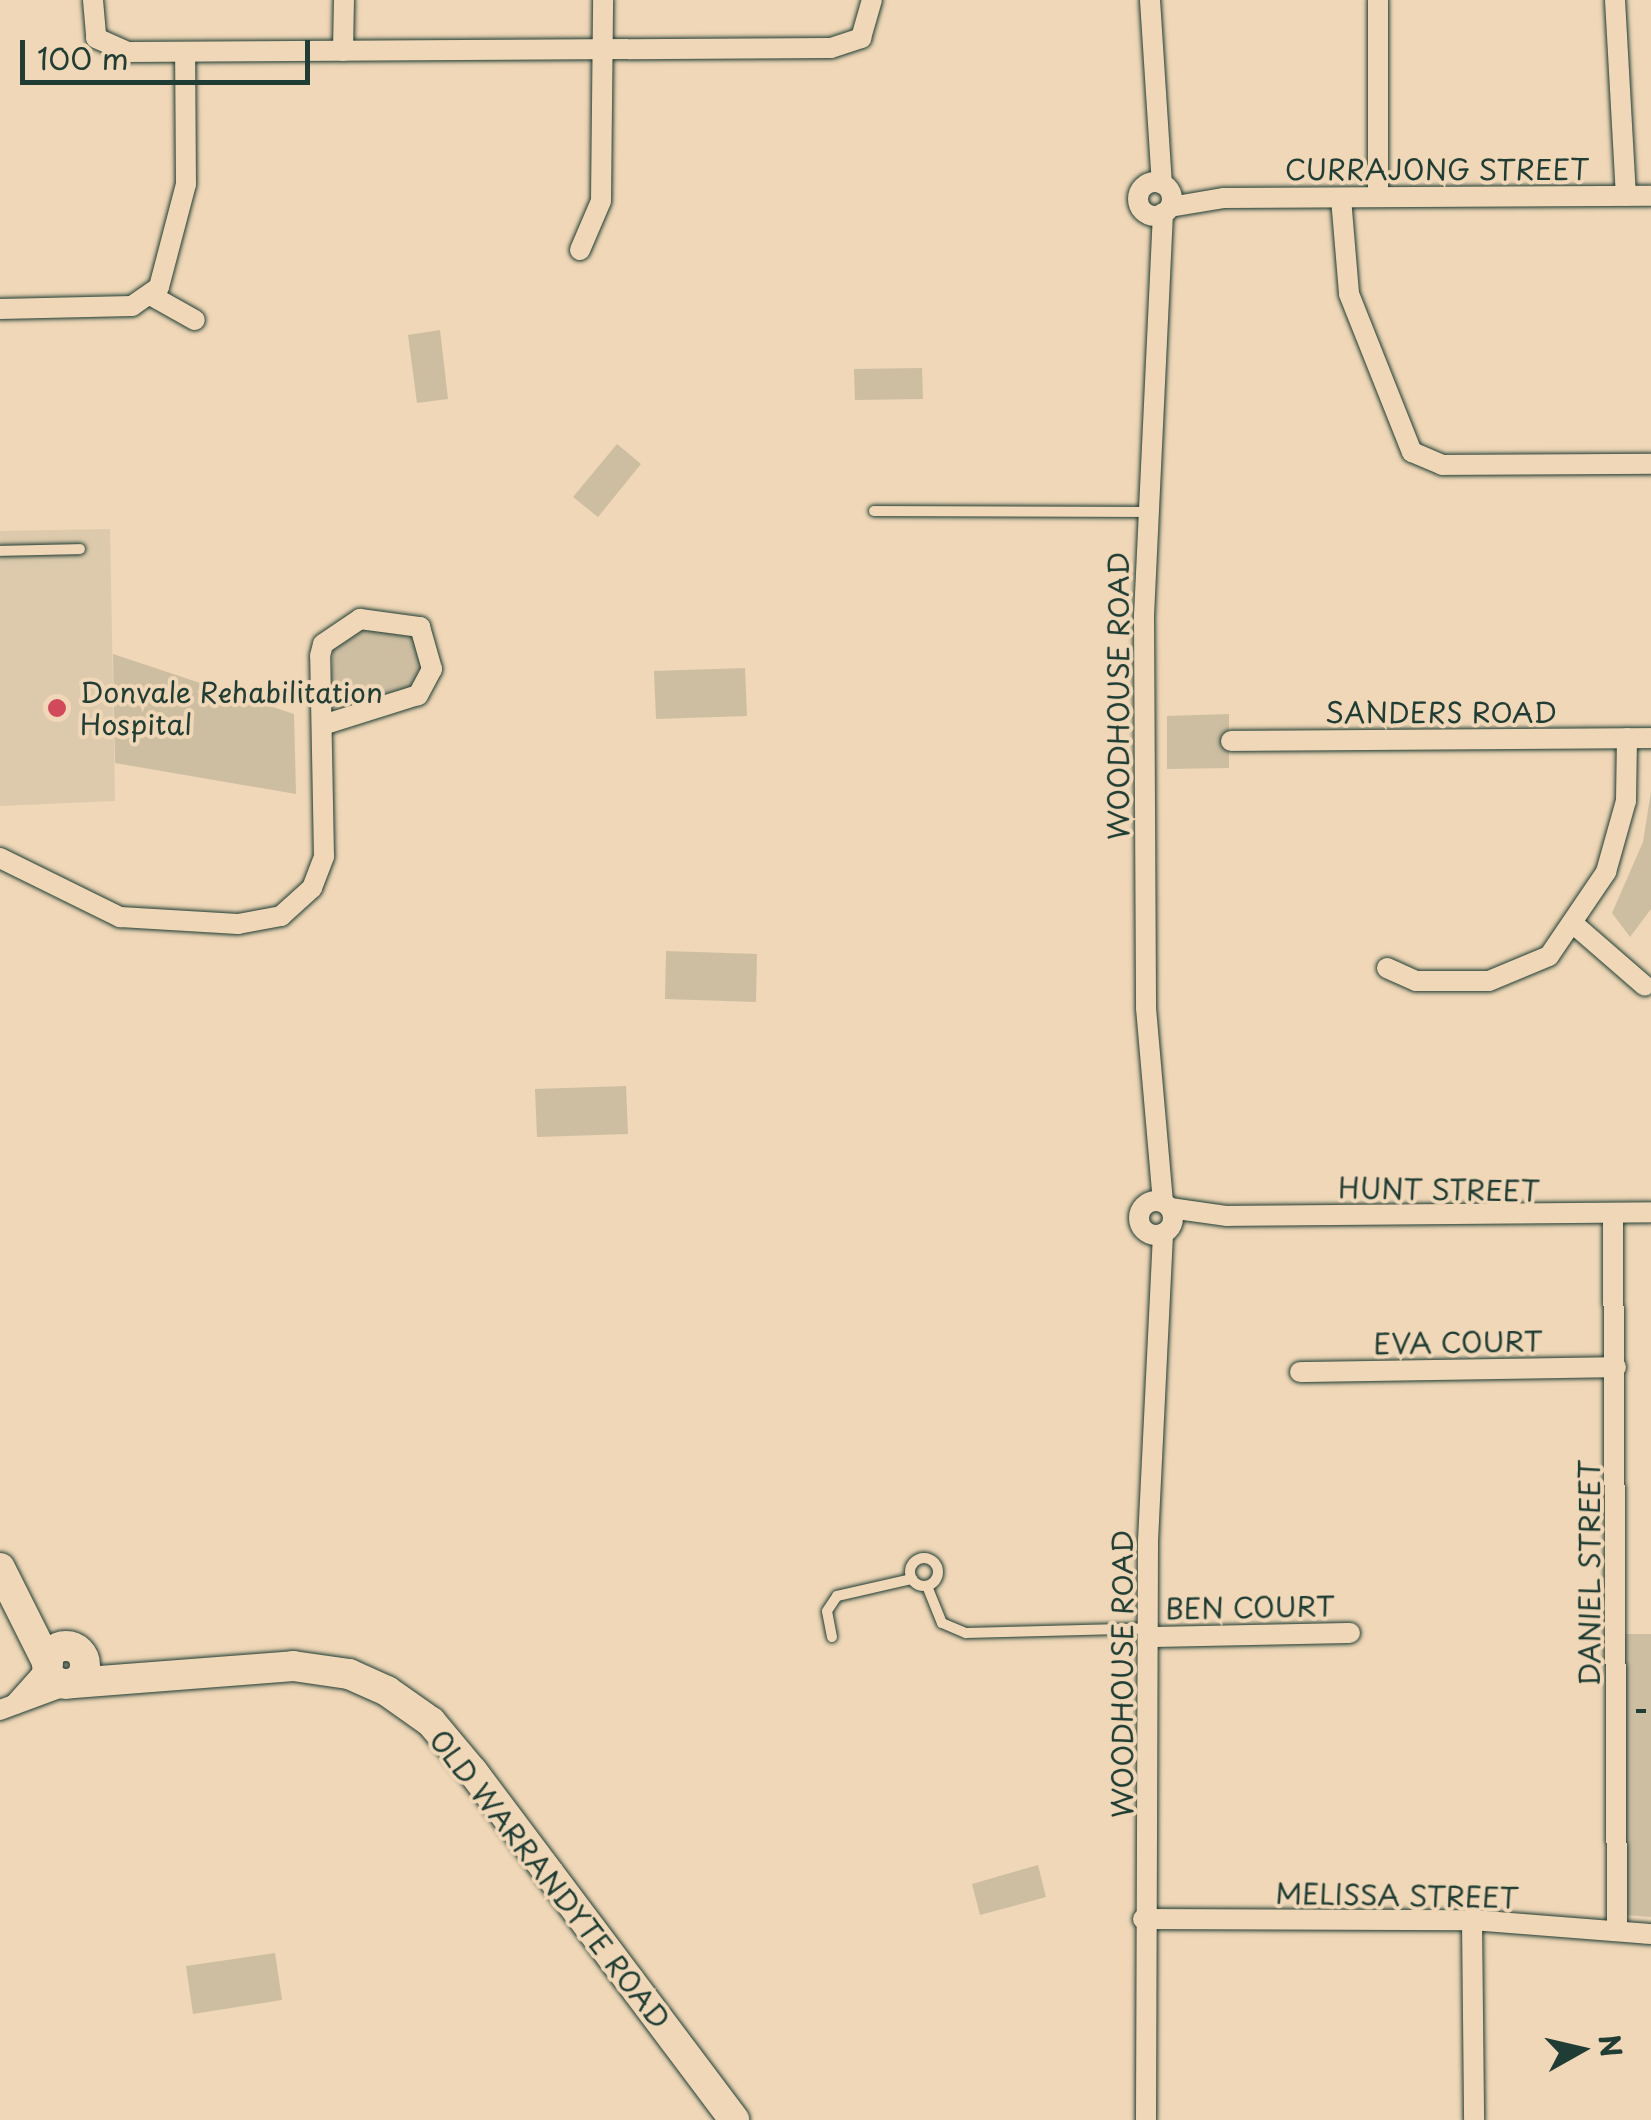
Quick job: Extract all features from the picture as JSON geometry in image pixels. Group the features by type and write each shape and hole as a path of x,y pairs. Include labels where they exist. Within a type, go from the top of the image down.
{"main road":[{"path":"3,1574 65,1666"},
{"name":"OLD WARRANDYTE ROAD","path":"65,1666 160,1680 293,1666 349,1674 431,1722 734,2120"}],"street":[{"path":"92,0 103,46 185,52 842,47 864,33 872,0"},
{"path":"343,51 344,0"},
{"path":"580,250 600,202 603,0"},
{"name":"WOODHOUSE ROAD","path":"1146,2120 1143,1919 1159,1217 1145,982 1148,512 1159,198 1150,0"},
{"path":"1378,0 1378,197"},
{"path":"1614,0 1626,196"},
{"path":"152,296 186,184 185,52"},
{"name":"CURRAJONG STREET","path":"1159,198 1651,196"},
{"path":"1347,198 1347,274 1402,434 1420,458 1651,464"},
{"path":"0,309 124,307 152,296"},
{"path":"152,296 195,320"},
{"path":"0,858 120,918 238,924 281,916 312,888 324,856 320,656 330,632 360,619 420,627 432,670 418,695 323,725"},
{"path":"1386,968 1416,980 1514,978 1576,926 1614,850 1626,738"},
{"name":"SANDERS ROAD","path":"1231,741 1651,738"},
{"path":"1576,926 1645,986"},
{"name":"HUNT STREET","path":"1159,1217 1651,1212"},
{"name":"DANIEL STREET","path":"1613,1215 1617,1930"},
{"name":"EVA COURT","path":"1300,1372 1616,1367"},
{"name":"BEN COURT","path":"1152,1632 1350,1632"},
{"path":"5,1709 65,1666"},
{"name":"MELISSA STREET","path":"1143,1919 1472,1920 1651,1934"},
{"path":"1472,1920 1474,2120"}],"lane":[{"path":"874,511 1148,512"},
{"path":"0,551 80,549"},
{"path":"912,1579 916,1561 930,1560 938,1573 926,1586"},
{"path":"832,1637 828,1608 837,1596 912,1579 926,1586 942,1622 966,1633 1152,1632"}],"shaded area":[{"path":"440,330 448,399 417,403 408,335"},
{"path":"922,368 923,399 855,400 854,369"},
{"path":"617,444 641,464 598,517 573,497"},
{"name":"Donvale Rehabilitation Hospital","path":"110,529 115,801 0,806 0,531"},
{"path":"397,629 418,640 422,668 410,688 361,704 341,698 331,678 334,645 355,630"},
{"path":"113,654 294,714 296,794 115,763"},
{"path":"745,668 747,716 656,719 654,671"},
{"path":"1229,714 1229,768 1167,769 1167,716"},
{"path":"1651,791 1651,909 1630,937 1612,913 1643,842"},
{"path":"666,951 757,954 756,1002 665,999"},
{"path":"626,1086 628,1134 537,1137 535,1089"},
{"path":"1624,1634 1651,1634 1651,1917 1625,1915"},
{"path":"1038,1865 1046,1897 980,1915 972,1884"},
{"path":"275,1953 282,2000 193,2014 186,1966"}],"place":[{"name":"Donvale Rehabilitation Hospital","path":"57,708"}]}
